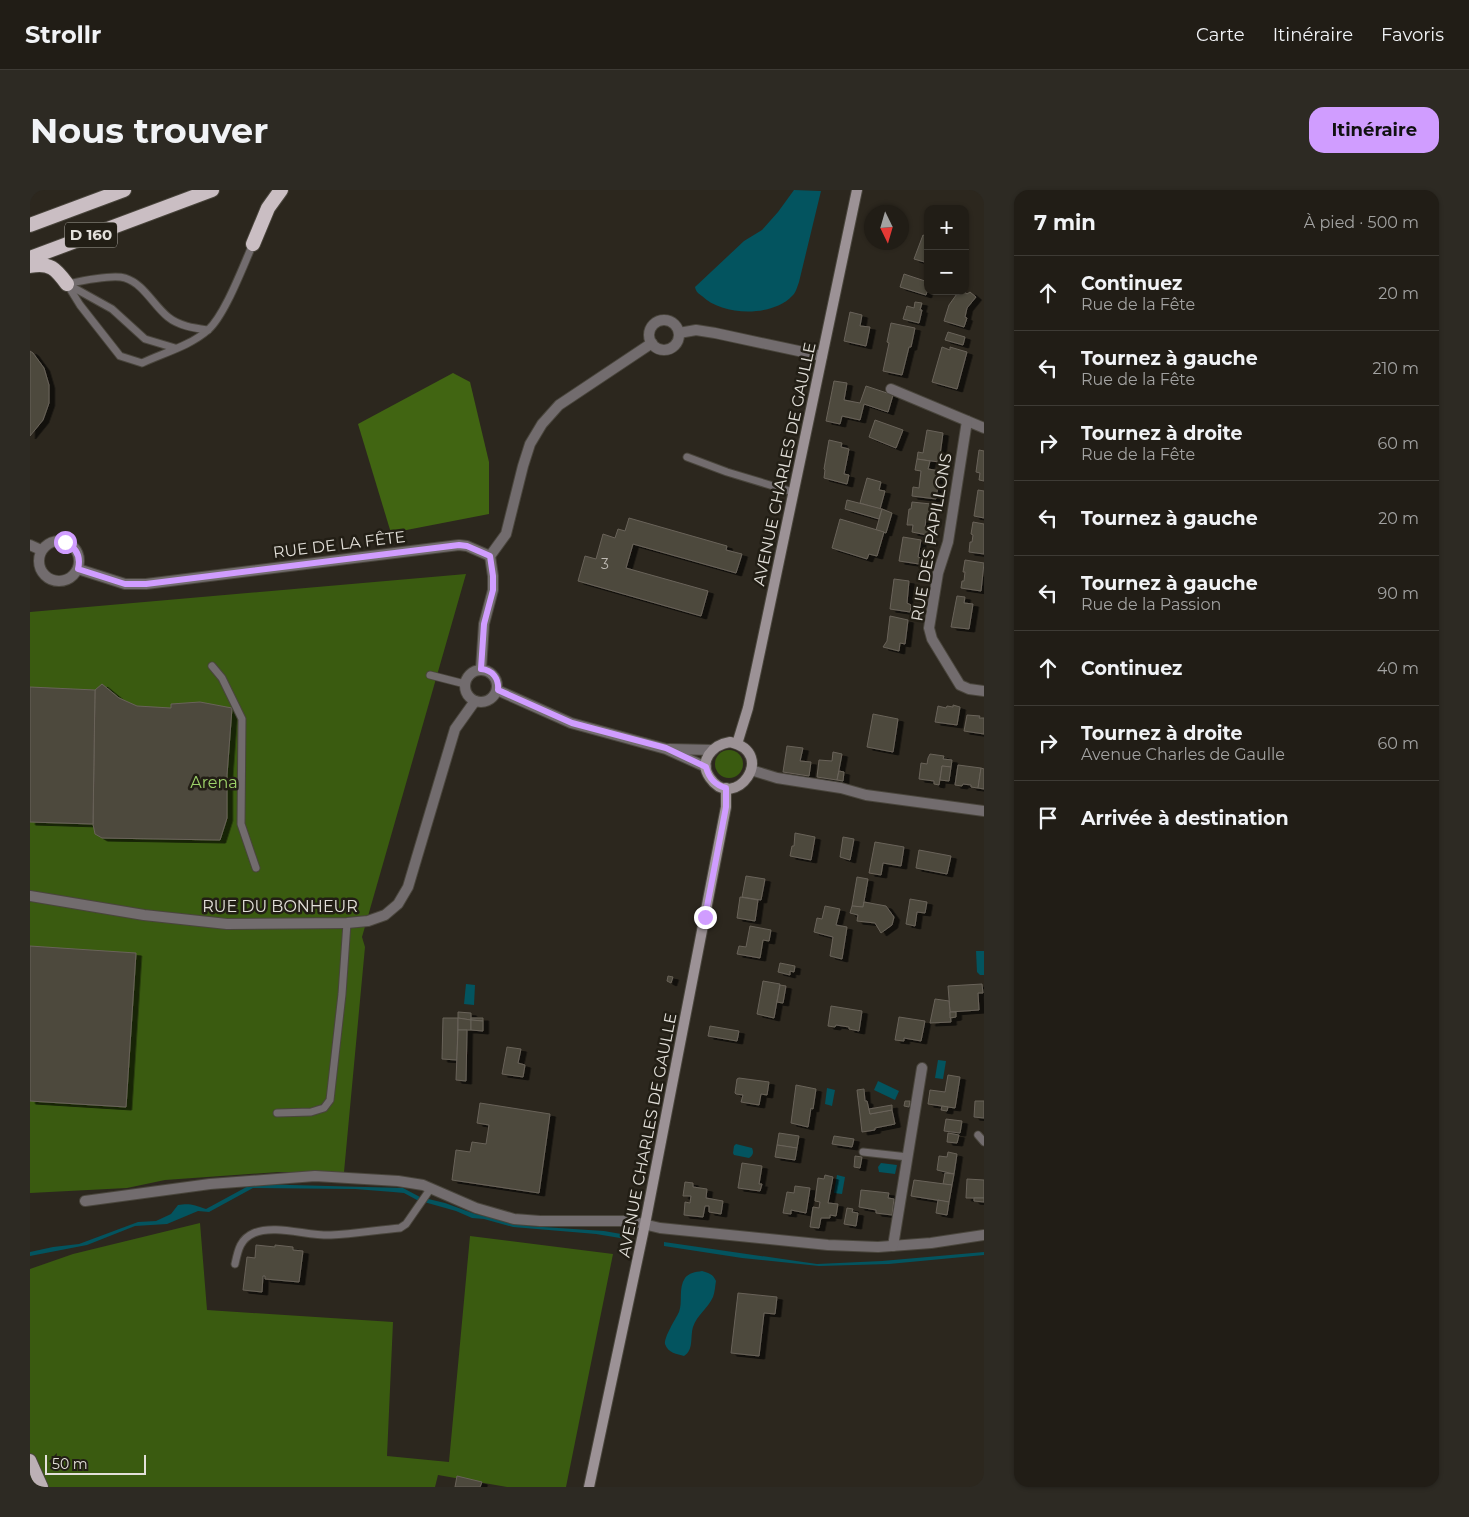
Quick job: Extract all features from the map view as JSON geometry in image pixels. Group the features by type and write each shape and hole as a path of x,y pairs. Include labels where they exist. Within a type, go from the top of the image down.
{"highway":[{"name":"D 160","path":"30,225 124,190"},
{"name":"D 160","path":"30,258 212,190"},
{"path":"253,244 268,208 281,190"},
{"path":"30,266 48,265 57,270 67,284"}],"main road":[{"name":"AVENUE CHARLES DE GAULLE","path":"738,744 748,708 857,190"},
{"path":"722,743 738,744 743,747 751,758 752,770 745,782 740,786 726,788 719,786 708,775 705,764 710,752 722,743"},
{"name":"AVENUE CHARLES DE GAULLE","path":"589,1487 645,1224 726,807 726,788"},
{"path":"30,1460 42,1487"}],"street":[{"path":"661,320 671,321 675,324 679,333 677,343 669,349 660,349 650,339 650,329 661,320"},
{"path":"679,333 696,330 715,333 822,356"},
{"path":"481,669 484,624 493,590 490,556 506,534 518,482 530,444 542,424 559,405 652,343"},
{"path":"891,389 984,428"},
{"name":"RUE DES PAPILLONS","path":"967,421 948,542 938,573 928,628 932,639 960,685 969,689 984,691"},
{"path":"59,541 71,545 76,550 79,556 78,569 68,579 55,582 43,575 38,563 38,556 46,545 59,541"},
{"path":"30,545 41,550"},
{"name":"RUE DE LA FÊTE","path":"78,569 125,584 146,584 459,545 467,546 490,556"},
{"path":"481,669 490,671 497,679 498,690 486,702 475,701 467,694 465,684 470,674 481,669"},
{"path":"498,690 572,723 666,748 706,767"},
{"name":"RUE DU BONHEUR","path":"30,896 144,915 227,924 347,923 368,921 385,915 398,904 408,887 454,729 475,701"},
{"path":"666,748 713,750"},
{"path":"752,770 777,778 841,788 866,795 984,812"},
{"path":"893,1246 922,1068"},
{"path":"85,1201 210,1184 315,1176 398,1181 423,1185 429,1191 514,1219 540,1221 631,1221 660,1228 809,1244 878,1247 931,1243 984,1235"}],"lane":[{"path":"67,284 80,305 120,356 142,363 190,342 208,330 219,317 253,244"},
{"path":"67,284 123,277 135,282 168,317 187,327 208,330"},
{"path":"67,284 112,309 145,339 175,348"},
{"path":"688,457 727,472 793,492"},
{"path":"212,666 222,678 242,719 241,824 256,868"},
{"path":"430,674 465,684"},
{"path":"277,1113 311,1112 324,1108 330,1100 342,994 347,923"},
{"path":"978,1135 984,1142"},
{"path":"863,1152 908,1157"},
{"path":"235,1264 238,1249 243,1240 264,1229 330,1235 400,1228 406,1224 429,1191"}],"green space":[{"path":"453,373 470,382 489,462 489,514 391,533 358,424"},
{"name":"Arena","path":"466,574 362,937 365,947 344,1172 279,1172 165,1180 127,1188 30,1193 30,612"},
{"path":"729,750 739,754 743,764 739,774 729,778 719,774 715,764 719,754"},
{"path":"200,1223 207,1310 393,1322 387,1456 449,1462 470,1236 613,1254 566,1487 507,1487 438,1475 435,1487 30,1487 30,1269 73,1254"}],"water":[{"path":"794,190 821,191 799,282 793,295 773,308 747,311 734,310 711,303 698,293 695,287 744,241 762,230"},
{"path":"976,951 984,951 984,975 980,975 977,972"},
{"path":"466,984 475,985 474,1005 464,1004"},
{"path":"938,1060 946,1061 943,1079 935,1078"},
{"path":"878,1081 899,1091 895,1100 874,1090"},
{"path":"827,1088 835,1090 832,1106 825,1104"},
{"path":"736,1144 752,1148 752,1155 749,1158 734,1155 734,1146"},
{"path":"881,1163 897,1165 895,1174 879,1172 878,1167"},
{"path":"837,1175 845,1177 842,1194 834,1193"},
{"path":"252,1184 403,1188 420,1197 445,1203 475,1214 528,1226 604,1231 627,1235 626,1239 596,1234 513,1227 484,1219 472,1218 456,1211 417,1200 404,1193 355,1189 253,1188 209,1212 198,1211 167,1224 135,1226 87,1245 30,1256 30,1252 79,1244 138,1222 156,1221 171,1214 178,1205 186,1204 206,1209"},
{"path":"664,1242 817,1264 882,1261 984,1252 984,1255 889,1264 819,1266 742,1258 664,1246"},
{"path":"702,1271 710,1274 716,1281 713,1297 693,1327 689,1350 684,1356 676,1354 666,1347 665,1341 679,1312 683,1282 688,1275"}],"building":[{"path":"923,235 924,262 914,259"},
{"path":"904,274 924,281 924,294 900,287"},
{"path":"970,292 976,297 967,308 965,317 967,318 964,327 944,321 949,305 956,295 969,295"},
{"path":"915,302 922,303 919,323 903,319 907,306 914,308"},
{"path":"850,312 862,315 860,326 870,327 866,346 844,341"},
{"path":"891,323 915,328 902,375 883,371"},
{"path":"948,332 965,337 963,345 945,340"},
{"path":"942,347 950,350 950,347 967,352 957,389 932,382"},
{"path":"30,351 44,368 49,385 49,403 43,420 30,436"},
{"path":"834,381 847,383 844,400 860,403 866,386 893,395 888,412 864,404 860,420 842,416 840,424 826,421"},
{"path":"875,420 903,430 896,448 869,437"},
{"path":"927,430 943,433 939,462 917,459 918,452 923,453"},
{"path":"829,440 842,443 841,447 849,449 844,474 849,475 847,484 824,478"},
{"path":"979,450 984,451 984,481 979,480 980,473 976,472"},
{"path":"917,459 930,461 928,469 940,471 936,499 912,496 913,487 919,488 921,471 915,470"},
{"path":"867,478 881,482 879,490 885,491 880,509 860,503"},
{"path":"978,490 984,491 984,518 974,516"},
{"path":"847,500 882,509 879,519 845,509"},
{"path":"912,502 931,504 929,519 926,519 927,535 912,532 913,525 907,525"},
{"path":"882,509 892,513 886,533 876,530"},
{"path":"629,518 727,546 726,550 742,554 736,573 633,544 626,568 708,591 701,616 578,581 585,556 596,559 603,534 615,538 618,529 625,531"},
{"path":"840,519 884,532 877,556 869,554 867,559 832,548"},
{"path":"973,522 984,524 984,554 969,552 973,535 971,534"},
{"path":"903,537 921,540 918,557 921,558 919,564 899,561"},
{"path":"965,560 984,563 981,591 961,588 962,581 964,581"},
{"path":"894,579 909,581 907,603 911,605 910,612 890,609"},
{"path":"957,596 965,597 964,603 973,604 969,629 951,627"},
{"path":"890,616 908,620 905,644 900,643 899,651 883,647 887,641"},
{"path":"102,684 119,698 137,706 171,708 171,704 200,702 232,708 227,775 227,818 220,840 102,838 95,834 93,824 95,690"},
{"path":"30,687 95,690 93,824 30,822"},
{"path":"953,705 960,707 957,725 935,722 938,706 946,708 947,706 953,707"},
{"path":"873,714 898,719 893,752 867,747"},
{"path":"967,715 984,718 984,734 964,731"},
{"path":"787,746 803,748 800,761 811,762 809,776 783,772"},
{"path":"833,752 842,754 837,780 817,777 819,760 832,761"},
{"path":"930,754 944,756 943,759 952,760 951,767 942,766 939,785 934,784 934,781 919,779 921,763 927,764"},
{"path":"958,765 981,768 978,788 971,787 971,785 955,785"},
{"path":"942,766 951,767 949,781 940,780"},
{"path":"981,768 984,769 984,789 978,788"},
{"path":"839,771 844,772 843,781 837,780"},
{"path":"795,833 815,837 811,860 790,856 792,846 794,846"},
{"path":"843,837 854,839 850,860 840,857"},
{"path":"875,842 904,847 901,866 883,863 881,875 869,873"},
{"path":"919,850 951,856 947,874 916,868"},
{"path":"746,876 765,879 761,900 742,897"},
{"path":"857,877 868,879 863,907 852,906"},
{"path":"740,897 758,900 755,921 737,918"},
{"path":"910,899 927,902 925,913 917,912 915,926 906,924"},
{"path":"864,902 886,906 894,917 892,925 881,933 875,923 857,921 858,915 850,913 852,906 863,907"},
{"path":"825,906 840,909 836,925 847,927 842,959 830,956 833,937 814,932 817,918 822,919"},
{"path":"750,926 771,930 769,941 763,940 760,958 737,954 739,946 746,947"},
{"path":"30,946 136,953 126,1107 30,1101"},
{"path":"780,963 795,966 794,972 790,971 790,975 778,972"},
{"path":"668,976 673,977 671,983 667,981"},
{"path":"763,981 780,984 774,1018 757,1014"},
{"path":"982,984 983,993 978,993 979,1010 950,1012 948,986"},
{"path":"780,985 786,986 783,1003 777,1002"},
{"path":"935,999 949,1001 951,1022 930,1023"},
{"path":"831,1006 862,1011 859,1031 849,1029 849,1027 828,1026"},
{"path":"458,1012 471,1013 471,1020 458,1018"},
{"path":"950,1012 956,1012 956,1017 950,1018"},
{"path":"899,1017 925,1021 921,1041 904,1038 904,1041 895,1040"},
{"path":"443,1018 458,1018 457,1060 442,1059"},
{"path":"458,1018 471,1020 471,1030 458,1030"},
{"path":"471,1018 483,1018 483,1021 471,1020"},
{"path":"471,1020 483,1021 483,1031 471,1030"},
{"path":"710,1026 739,1031 737,1041 708,1036"},
{"path":"458,1030 467,1030 466,1081 456,1080"},
{"path":"507,1047 521,1049 518,1063 525,1065 523,1077 502,1074"},
{"path":"948,1075 960,1077 955,1108 928,1104 930,1090 945,1092"},
{"path":"737,1079 769,1082 767,1095 761,1094 759,1105 741,1102 743,1095 735,1093"},
{"path":"796,1085 816,1089 808,1127 791,1123"},
{"path":"864,1089 865,1101 867,1101 870,1114 892,1110 895,1124 862,1132 857,1090"},
{"path":"905,1101 910,1101 909,1107 904,1106"},
{"path":"975,1101 984,1101 984,1118 974,1117"},
{"path":"480,1103 550,1114 539,1193 452,1180 456,1150 470,1152 472,1142 486,1144 489,1125 477,1123"},
{"path":"892,1105 892,1110 870,1114 869,1109"},
{"path":"942,1106 948,1107 947,1111 941,1110"},
{"path":"946,1119 962,1121 960,1133 944,1131"},
{"path":"779,1133 799,1136 797,1148 777,1145"},
{"path":"948,1133 959,1135 957,1143 947,1142"},
{"path":"834,1136 854,1139 852,1147 832,1144"},
{"path":"777,1145 797,1148 795,1160 775,1157"},
{"path":"948,1152 957,1154 954,1174 937,1170 939,1156 947,1157"},
{"path":"855,1156 862,1157 860,1168 854,1167"},
{"path":"742,1163 762,1166 759,1184 762,1184 760,1191 738,1188"},
{"path":"945,1173 954,1174 952,1185 943,1184"},
{"path":"825,1175 833,1177 828,1203 838,1204 836,1216 830,1215 830,1218 821,1218 819,1228 810,1227 813,1207 819,1208 820,1202 815,1201 818,1178 824,1179"},
{"path":"967,1179 984,1180 984,1198 966,1198"},
{"path":"914,1180 952,1185 949,1202 911,1196"},
{"path":"685,1182 693,1183 693,1187 707,1189 706,1198 723,1201 721,1214 709,1212 709,1206 705,1206 703,1217 684,1215 685,1202 690,1203 691,1196 683,1196"},
{"path":"795,1186 810,1188 806,1213 791,1210 791,1214 783,1213 787,1192 794,1193"},
{"path":"861,1190 889,1193 888,1198 894,1199 892,1215 876,1213 876,1210 859,1207"},
{"path":"974,1198 984,1198 984,1202 974,1201"},
{"path":"938,1200 949,1202 947,1215 936,1213"},
{"path":"847,1208 853,1209 852,1212 858,1213 856,1226 844,1224"},
{"path":"256,1245 293,1247 293,1250 303,1251 299,1282 265,1279 265,1276 263,1276 262,1292 243,1290 247,1257 255,1258"},
{"path":"738,1293 777,1297 775,1314 764,1313 759,1356 731,1353"},
{"path":"457,1476 482,1482 480,1487 455,1487"}],"route":[{"path":"65,542 71,545 79,556 78,569 125,584 146,584 459,545 467,546 490,556 493,590 484,624 481,669 494,674 497,679 498,690 572,723 666,748 706,767 712,781 726,788 726,807 705,917"}]}
